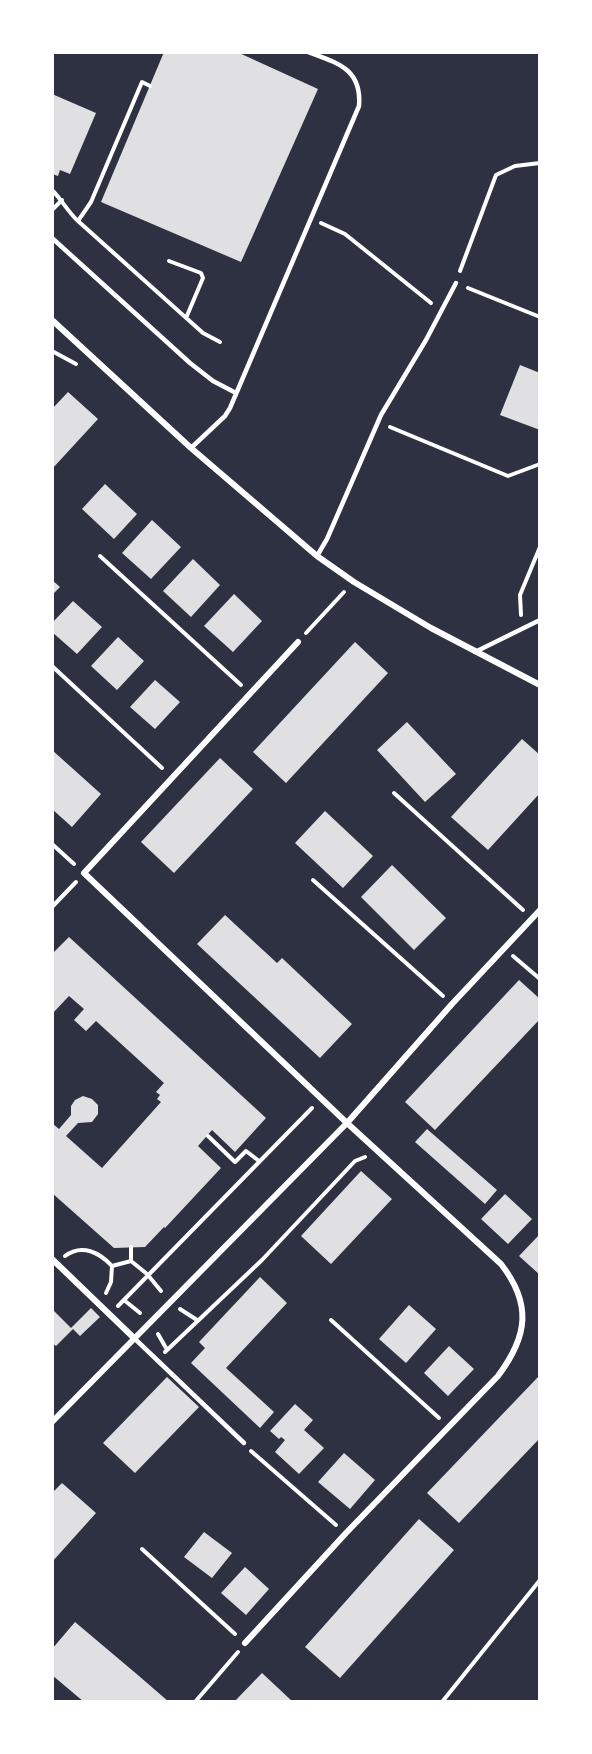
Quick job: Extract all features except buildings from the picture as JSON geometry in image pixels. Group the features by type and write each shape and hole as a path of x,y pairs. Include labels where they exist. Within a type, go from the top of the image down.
{"street":[{"path":"52,320 191,448 316,556 354,582 431,628 540,685"},
{"path":"245,1643 346,1533 498,1376 515,1349 523,1321 520,1294 515,1282 501,1264 321,1099 84,873 298,642"},
{"path":"52,1422 347,1123 452,1004 540,910"},
{"path":"55,1261 134,1338"}],"lane":[{"path":"191,448 225,416 354,118 360,94 352,73 340,65 308,52"},
{"path":"52,238 190,363 213,381 236,393"},
{"path":"316,556 327,539 378,422 456,283"},
{"path":"475,652 540,620"},
{"path":"134,1338 244,1443"}],"path":[{"path":"78,221 91,202 142,82 150,86"},
{"path":"540,163 515,166 496,176 456,283 540,317"},
{"path":"52,190 62,200 67,211 78,221 203,333 220,342"},
{"path":"52,210 62,200"},
{"path":"310,218 345,234 441,311"},
{"path":"169,261 201,273 202,278 186,318"},
{"path":"378,422 508,476 540,464"},
{"path":"524,627 520,613 520,595 539,550"},
{"path":"100,555 250,693"},
{"path":"298,642 354,582"},
{"path":"52,666 172,777"},
{"path":"394,793 532,919"},
{"path":"52,844 84,873 52,907"},
{"path":"313,879 452,1004"},
{"path":"503,948 540,979"},
{"path":"109,1313 321,1099"},
{"path":"208,1136 235,1162 246,1151 259,1161"},
{"path":"157,1360 262,1260 355,1161 365,1156"},
{"path":"131,1247 131,1262"},
{"path":"55,1261 71,1252 89,1251 102,1255 112,1266 111,1282 98,1302"},
{"path":"112,1266 131,1262 147,1274 161,1291"},
{"path":"124,1300 140,1313"},
{"path":"179,1308 197,1320"},
{"path":"331,1320 449,1426"},
{"path":"156,1331 167,1350"},
{"path":"244,1443 346,1533"},
{"path":"142,1549 245,1643 195,1701"},
{"path":"442,1701 540,1580"}]}
